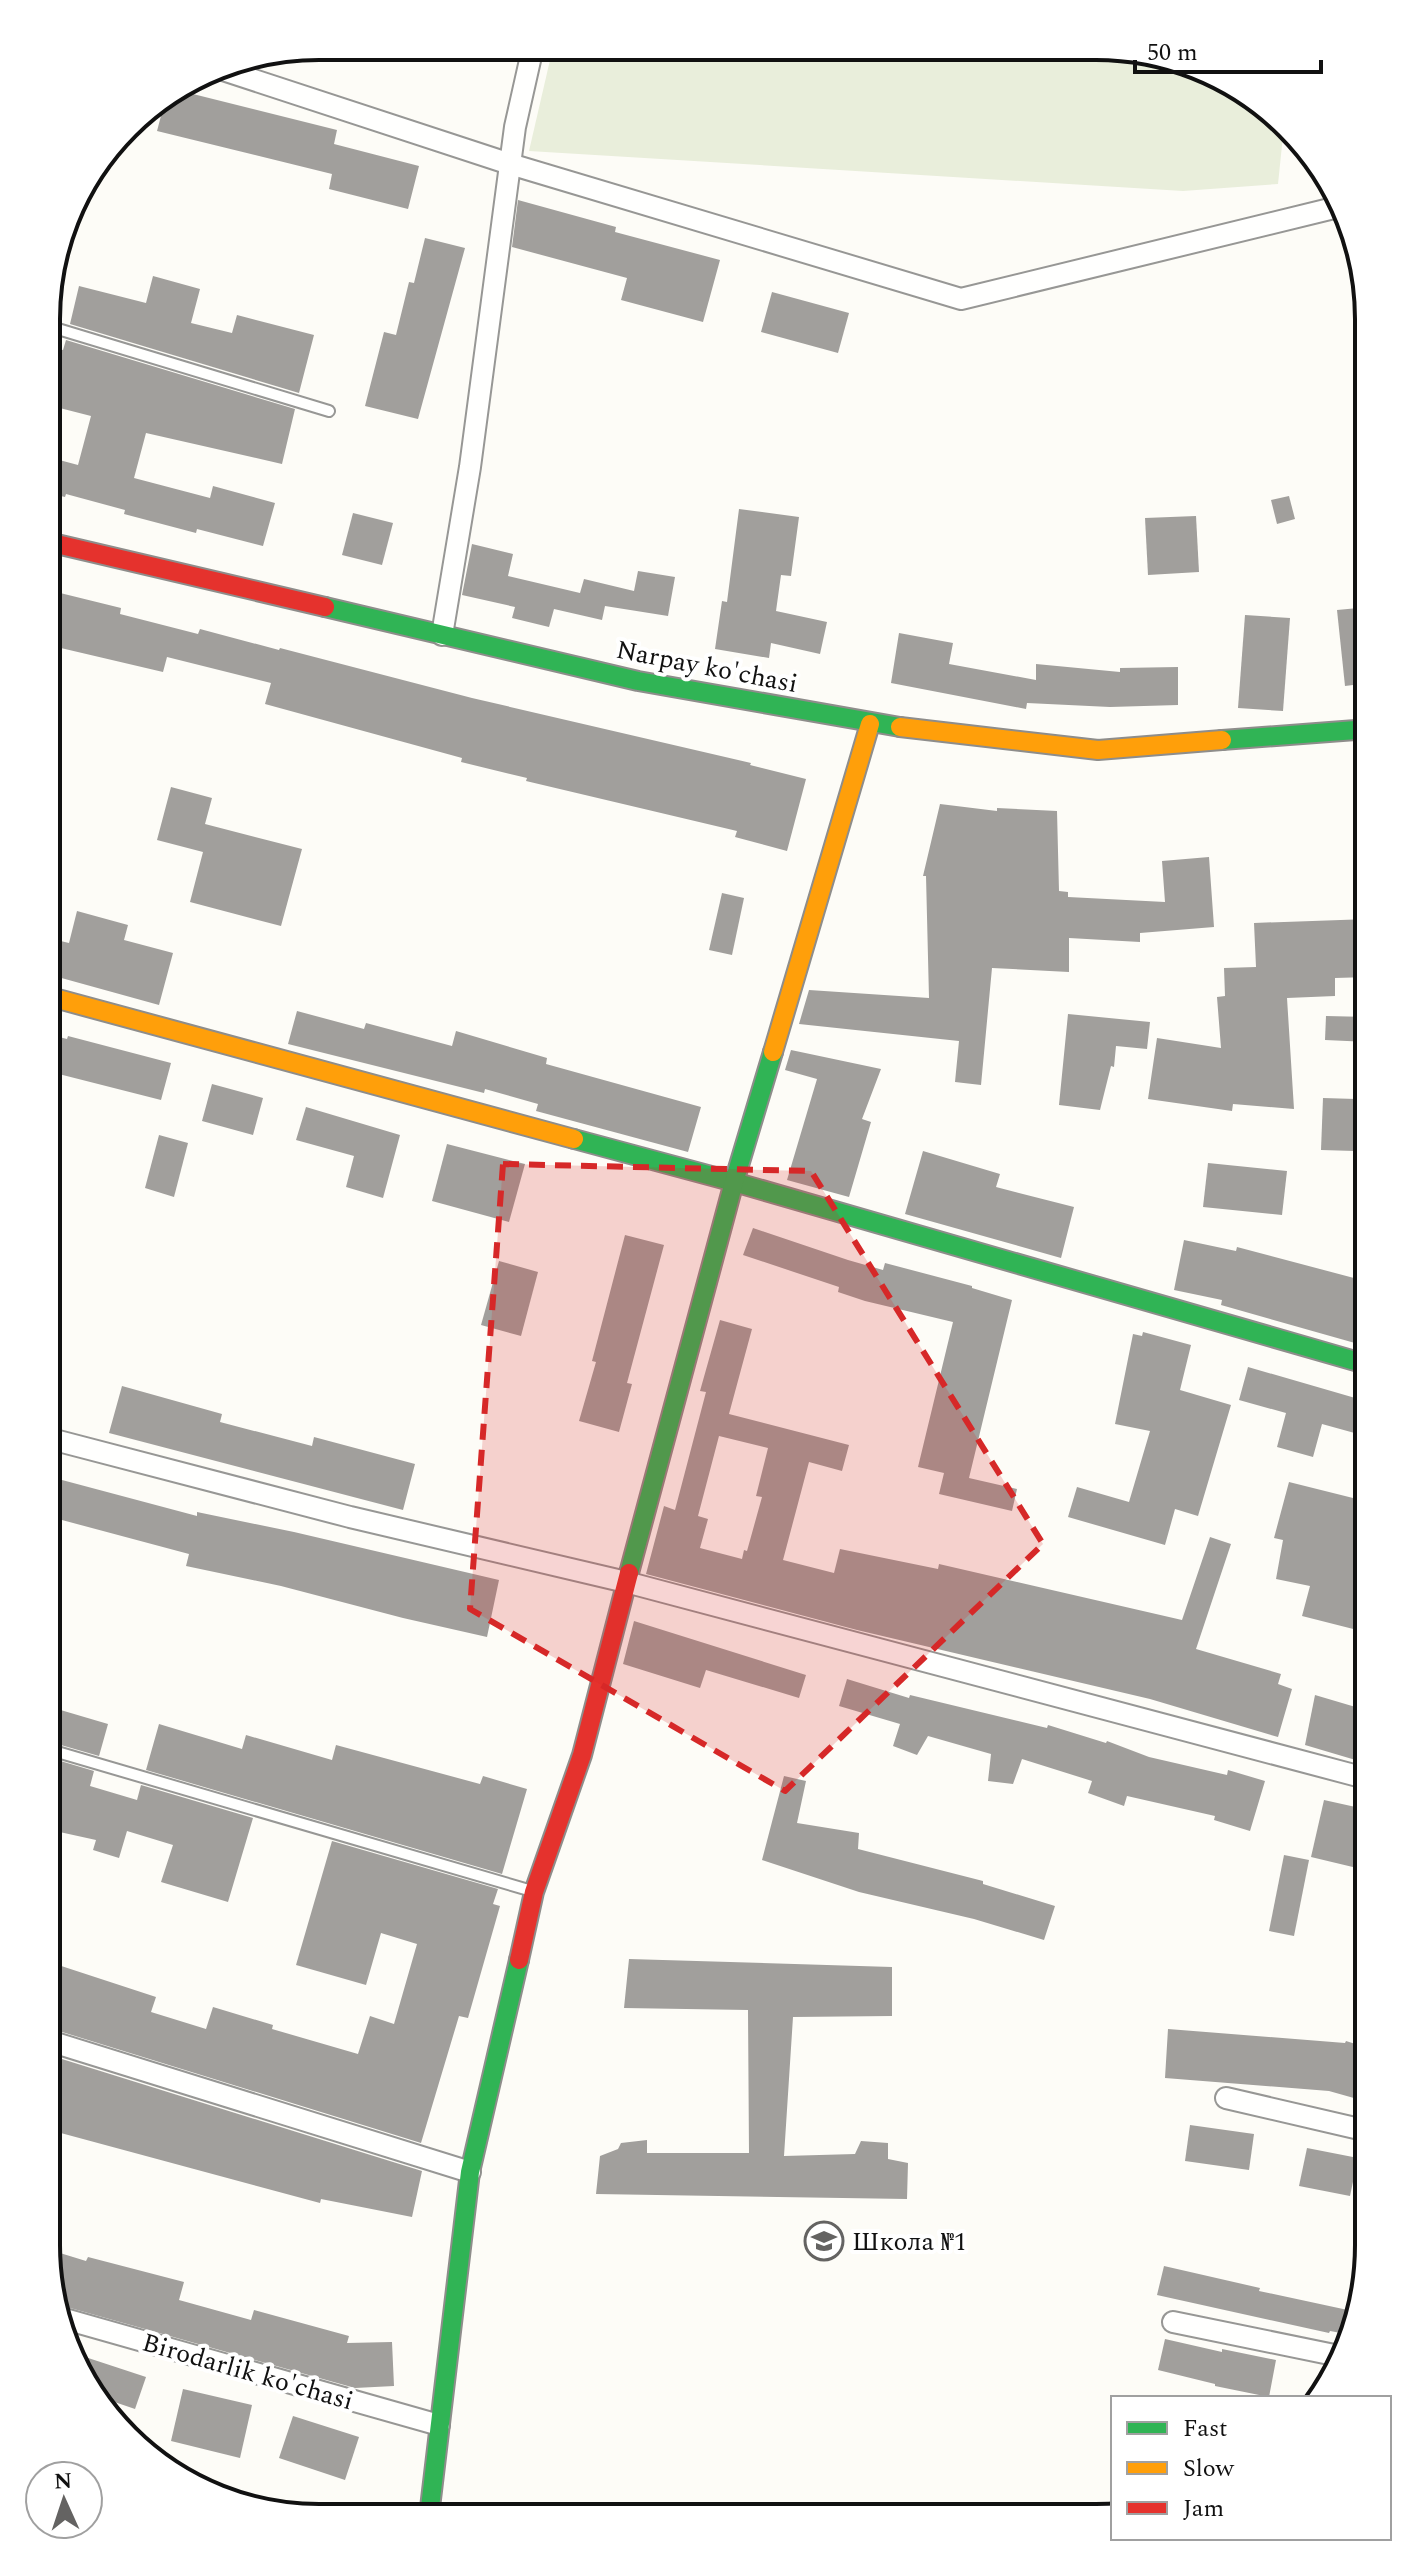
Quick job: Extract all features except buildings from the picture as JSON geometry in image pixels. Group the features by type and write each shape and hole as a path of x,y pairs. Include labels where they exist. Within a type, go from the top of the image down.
{"street":[{"path":"442,635 470,467 515,127 530,61"},
{"path":"236,74 510,164 961,299 1330,209"},
{"name":"Narpay ko'chasi","path":"60,545 638,681 870,724 1098,750 1355,730"},
{"path":"430,2504 470,2172 534,1892 582,1755 734,1182 870,724"},
{"path":"60,1000 734,1182 1354,1361"},
{"path":"60,1441 350,1517 626,1582 1354,1775"},
{"path":"60,2044 470,2172"},
{"path":"1226,2098 1354,2128"},
{"name":"Birodarlik ko'chasi","path":"72,2321 439,2425"},
{"path":"1173,2322 1330,2354"}],"lane":[{"path":"60,330 329,411"},
{"path":"60,1753 534,1892"}],"highlighted area":[{"path":"503,1164 811,1171 1043,1544 785,1791 470,1609"}],"green space":[{"path":"550,61 1130,62 1179,74 1211,87 1240,104 1283,140 1278,184 1183,191 529,151"}],"traffic: fast":[{"path":"325,607 638,681 900,727"},
{"path":"1222,740 1355,730"},
{"path":"629,1573 734,1182 773,1052"},
{"path":"574,1139 1354,1361"},
{"path":"430,2504 470,2172 519,1960"}],"traffic: slow":[{"path":"773,1052 870,724"},
{"path":"900,727 1098,750 1222,740"},
{"path":"60,1000 574,1139"}],"traffic: jam":[{"path":"60,545 325,607"},
{"path":"519,1960 534,1892 582,1755 629,1573"}],"place":[{"name":"Школа №1","path":"824,2241"}]}
